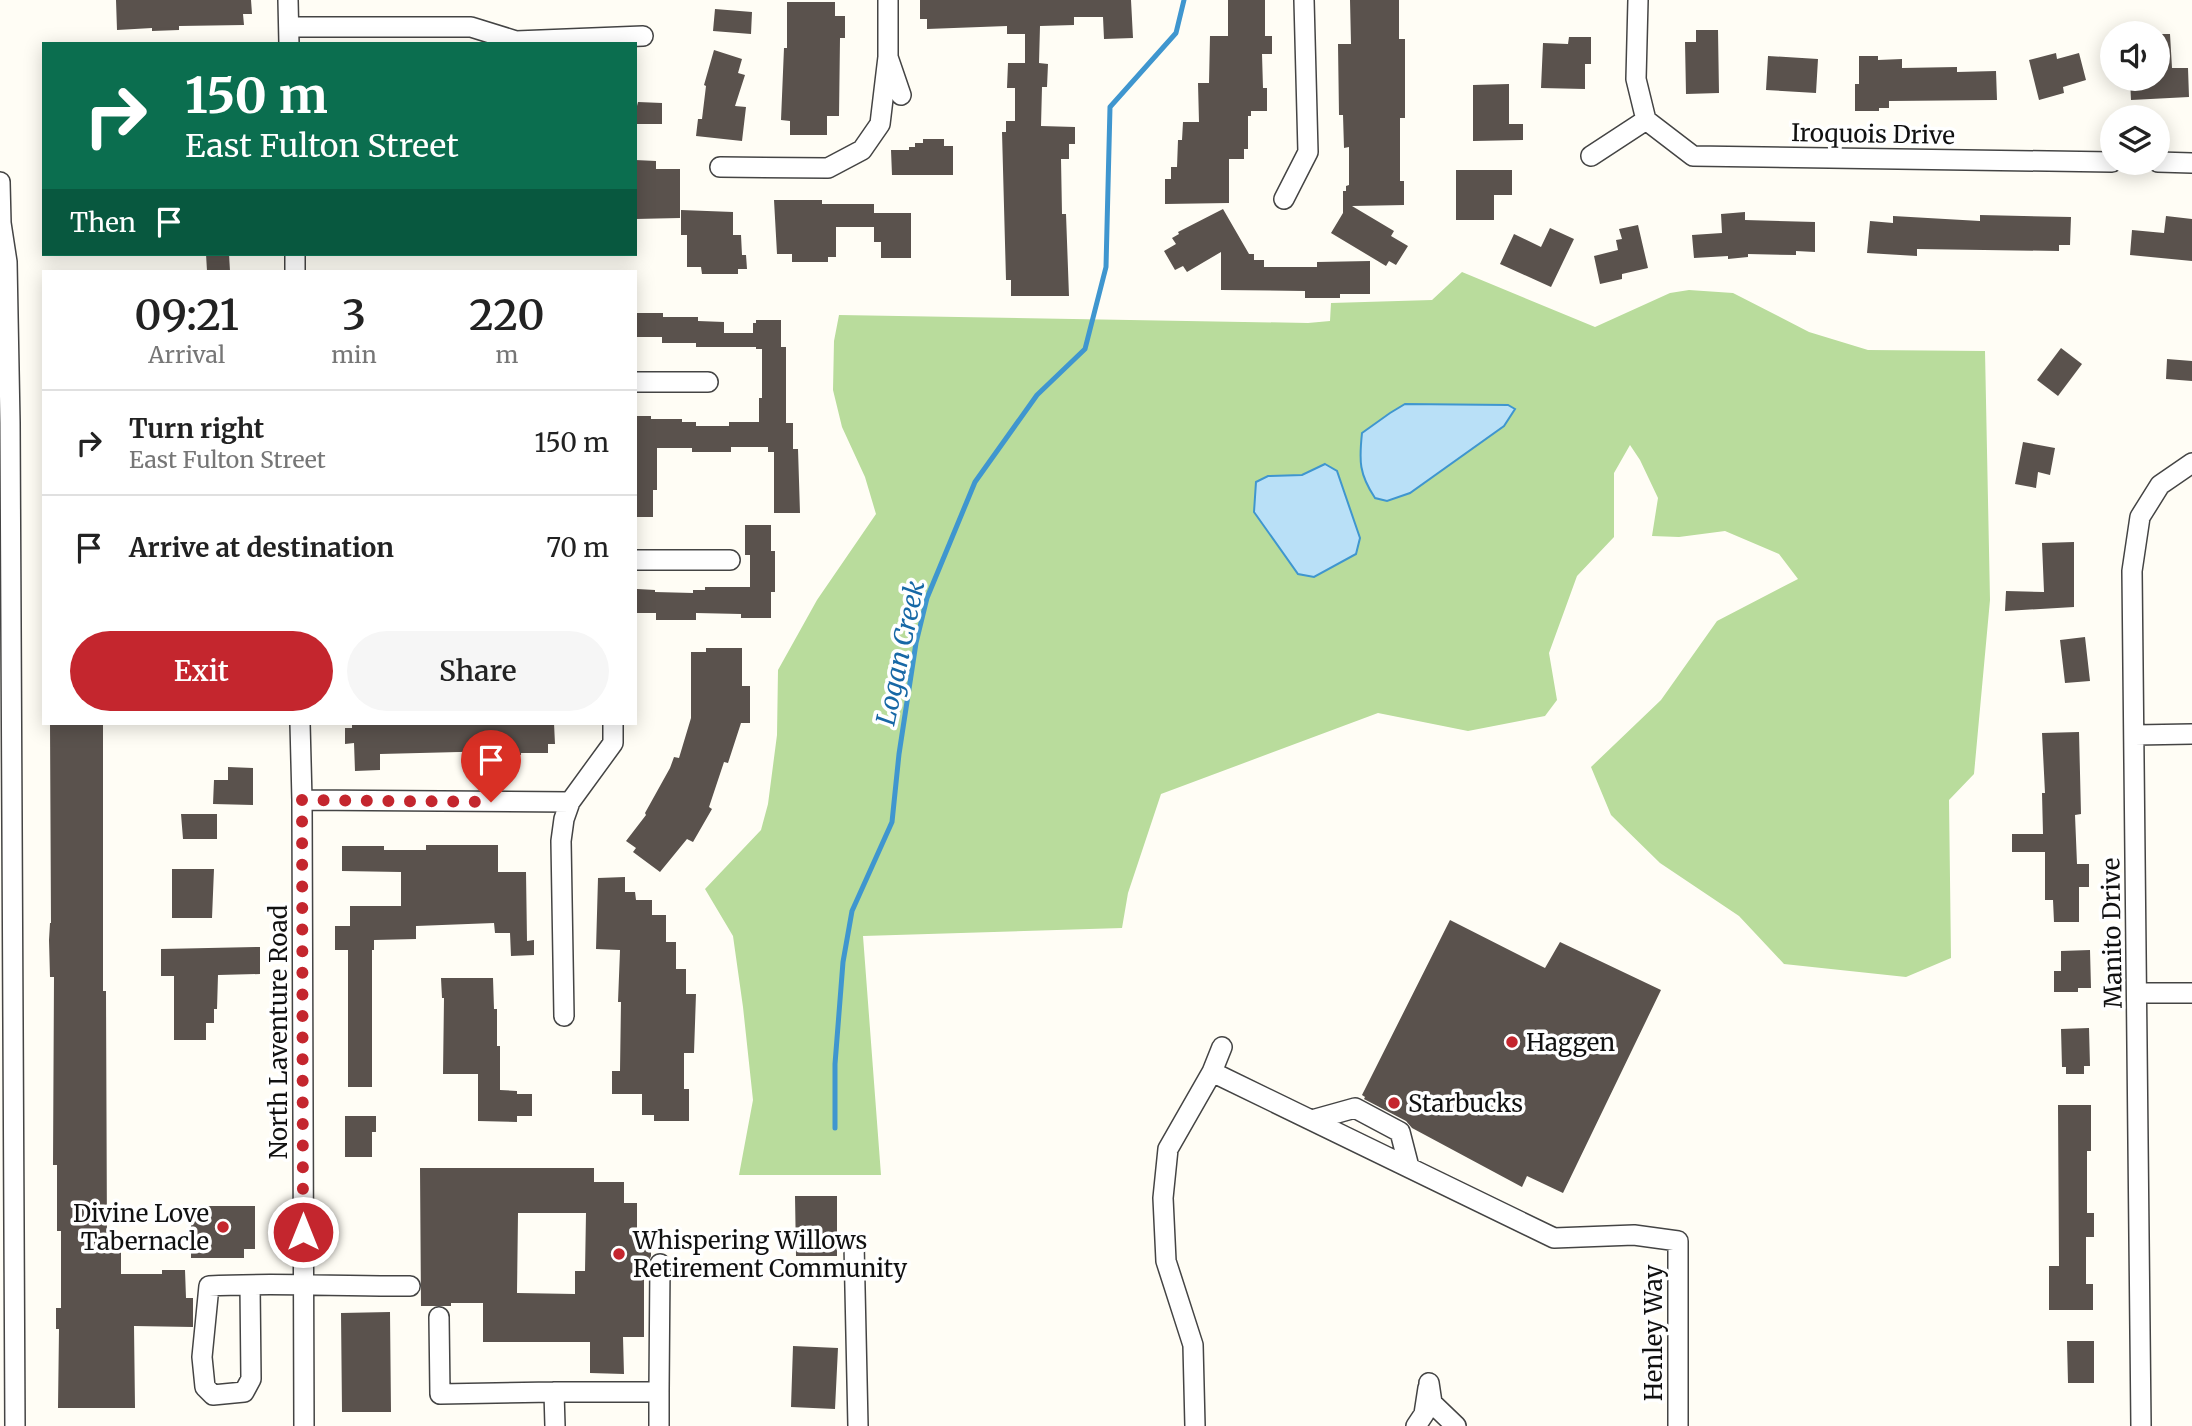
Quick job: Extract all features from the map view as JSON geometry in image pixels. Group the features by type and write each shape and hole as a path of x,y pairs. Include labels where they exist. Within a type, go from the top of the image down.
{"street":[{"path":"288,0 289,35 471,27 516,41 643,36"},
{"path":"720,167 828,168 862,150 880,124 888,57 888,0"},
{"path":"1284,200 1308,152 1304,0"},
{"path":"1591,156 1646,120 1636,79 1638,0"},
{"path":"888,57 901,95"},
{"name":"Iroquois Drive","path":"1646,120 1693,156 2100,162"},
{"path":"2170,162 2192,163"},
{"path":"0,182 1,223 7,262 7,1320 15,1426"},
{"path":"637,382 708,382"},
{"name":"Manito Drive","path":"2141,1426 2132,571 2140,517 2160,485 2192,463"},
{"path":"637,560 730,560"},
{"name":"North Laventure Road","path":"300,725 304,1426"},
{"path":"564,1016 561,841 564,819 570,802 613,743 613,725"},
{"path":"2135,735 2192,734"},
{"path":"302,800 570,802"},
{"path":"2137,993 2192,993"},
{"path":"1195,1426 1193,1345 1166,1261 1163,1198 1168,1149 1212,1072 1222,1047"},
{"path":"1212,1072 1409,1167"},
{"path":"1312,1120 1355,1108 1400,1132 1409,1167"},
{"name":"Henley Way","path":"1409,1167 1554,1238 1634,1235 1678,1241 1678,1426"},
{"path":"854,1243 858,1426"},
{"path":"659,1426 660,1264"},
{"path":"250,1285 251,1379 244,1392 213,1395 205,1387 202,1357 209,1286 250,1285 410,1286"},
{"path":"439,1317 440,1394 659,1392"},
{"path":"1416,1426 1424,1414 1429,1383 1432,1403 1455,1426"},
{"path":"554,1392 555,1426"}],"green space":[{"path":"1462,272 1595,327 1670,293 1689,290 1733,293 1809,332 1868,350 1985,351 1990,600 1974,774 1949,800 1951,958 1906,977 1784,964 1739,916 1660,863 1611,815 1591,767 1661,700 1717,621 1798,579 1779,554 1725,531 1679,537 1652,536 1658,498 1630,445 1614,473 1614,537 1577,576 1549,653 1557,700 1545,716 1468,731 1378,713 1161,794 1128,893 1122,928 863,936 881,1175 739,1175 753,1100 743,1007 733,936 705,889 761,830 768,804 777,735 778,670 817,600 876,514 865,477 842,427 833,390 834,341 839,315 1308,323 1330,321 1331,303 1432,300"}],"water":[{"path":"1405,404 1508,405 1515,409 1504,426 1410,493 1387,501 1375,498 1361,467 1362,433"},
{"path":"1325,464 1337,471 1360,538 1356,554 1314,577 1298,574 1254,512 1256,482 1268,476 1302,475"}],"building":[{"path":"116,0 251,0 252,14 243,14 244,25 179,26 179,30 117,30"},
{"path":"920,0 1131,0 1133,38 1104,39 1103,17 1074,17 1074,25 1040,26 1039,63 1048,64 1047,87 1042,87 1041,126 1075,127 1075,144 1069,144 1069,159 1061,159 1062,214 1066,214 1069,296 1011,296 1011,280 1006,280 1002,132 1006,132 1006,121 1015,121 1015,88 1007,88 1008,63 1025,63 1025,34 1007,34 1007,26 927,29 927,19 920,19"},
{"path":"1228,0 1265,0 1265,36 1272,36 1272,54 1262,54 1267,111 1251,111 1251,116 1248,116 1248,149 1244,149 1244,159 1229,159 1229,203 1165,204 1165,179 1171,179 1171,167 1177,167 1178,140 1182,140 1183,122 1199,122 1198,83 1209,83 1210,36 1228,36"},
{"path":"1350,0 1399,0 1399,39 1405,39 1405,118 1400,118 1400,181 1404,181 1404,205 1352,206 1394,231 1391,236 1408,246 1396,265 1389,261 1386,266 1331,233 1343,213 1343,191 1346,191 1346,186 1349,185 1349,147 1344,148 1343,115 1339,115 1338,44 1351,44"},
{"path":"787,2 835,2 835,16 845,16 845,38 840,38 839,116 827,116 827,135 790,135 790,121 781,120 784,48 787,48"},
{"path":"715,9 752,12 751,34 713,31"},
{"path":"1696,30 1718,30 1719,93 1686,94 1685,42 1696,42"},
{"path":"2170,34 2172,68 2188,68 2189,97 2131,100 2131,91 2170,91"},
{"path":"1569,37 1591,37 1591,64 1585,64 1585,89 1541,88 1543,43 1568,44"},
{"path":"714,50 742,59 738,73 745,75 735,106 746,107 742,141 696,136 698,119 702,119 704,85"},
{"path":"2056,53 2057,59 2079,53 2086,80 2063,87 2064,93 2039,100 2029,60"},
{"path":"1768,56 1818,59 1816,93 1766,90"},
{"path":"1859,56 1878,56 1878,60 1902,59 1902,68 1957,67 1957,72 1996,71 1997,100 1889,101 1889,108 1879,108 1879,111 1855,111"},
{"path":"1509,84 1509,124 1523,124 1523,140 1473,141 1473,85"},
{"path":"638,102 662,103 662,124 637,124"},
{"path":"923,139 944,139 944,146 953,146 953,175 892,175 891,150 909,150 909,147 915,147 915,143 923,143"},
{"path":"637,160 656,161 656,169 680,169 680,218 637,219"},
{"path":"1456,170 1512,170 1512,195 1494,195 1494,220 1456,220"},
{"path":"774,200 874,204 874,213 911,213 911,258 881,258 881,242 874,242 874,227 836,227 836,257 828,257 828,262 792,262 792,254 777,254"},
{"path":"1223,209 1249,254 1254,254 1254,260 1264,260 1264,267 1317,267 1317,262 1370,261 1370,294 1340,294 1340,298 1305,298 1305,291 1221,290 1221,252 1187,272 1183,266 1175,270 1164,251 1176,244 1172,238 1179,234 1178,232"},
{"path":"681,210 733,212 733,235 741,235 742,255 746,255 747,269 738,269 738,274 702,274 701,267 687,267 687,235 681,235"},
{"path":"1745,212 1745,220 1815,222 1815,252 1796,251 1796,255 1748,254 1748,257 1728,259 1728,256 1694,258 1692,235 1722,233 1721,214"},
{"path":"1980,215 2071,217 2070,245 2059,245 2059,251 1917,249 1917,256 1867,253 1870,221 1893,223 1893,216 1980,221"},
{"path":"2166,216 2192,219 2192,261 2130,255 2132,230 2164,233"},
{"path":"1638,225 1648,268 1622,274 1622,279 1600,284 1594,256 1618,250 1616,240 1622,239 1619,229"},
{"path":"1550,228 1574,239 1551,287 1500,264 1514,234 1541,247"},
{"path":"206,256 229,256 230,270 207,270"},
{"path":"637,313 663,313 663,317 698,317 698,321 724,322 724,333 753,333 753,323 756,323 756,320 781,320 781,347 786,347 786,423 793,423 793,449 798,449 800,513 774,513 774,452 768,452 768,447 731,447 731,452 692,452 692,448 657,448 657,490 653,490 653,517 637,517 637,416 682,419 682,422 696,422 696,426 759,422 762,349 662,343 662,337 637,337"},
{"path":"2061,348 2082,364 2058,396 2037,380"},
{"path":"2167,359 2192,361 2192,381 2166,379"},
{"path":"2023,442 2055,448 2050,475 2038,472 2036,488 2015,484"},
{"path":"745,525 771,525 771,551 775,551 775,592 771,592 771,618 696,613 696,620 656,620 656,613 637,613 637,589 693,593 693,590 705,590 705,587 750,587 750,555 745,555"},
{"path":"2074,542 2074,607 2005,611 2006,591 2044,592 2042,543"},
{"path":"2085,637 2090,681 2065,683 2060,640"},
{"path":"706,648 742,648 742,686 750,686 750,723 741,723 728,763 724,762 709,807 712,809 693,842 687,839 660,872 633,852 636,848 626,841 646,815 674,757 679,758 691,718 691,652 706,652"},
{"path":"50,725 103,725 107,1240 121,1240 121,1274 162,1274 162,1270 185,1270 186,1298 193,1298 193,1327 134,1326 135,1408 58,1408 59,1329 56,1329 56,1308 61,1308 61,1231 57,1231 57,1165 53,1165 54,977 50,977"},
{"path":"352,725 554,725 555,744 548,744 548,753 521,755 500,755 499,751 380,754 380,770 355,771 354,743 345,744 345,728 352,728"},
{"path":"2079,732 2081,814 2075,815 2077,864 2089,864 2089,887 2079,887 2079,922 2054,922 2053,900 2045,900 2045,852 2012,852 2012,834 2043,834 2042,793 2045,793 2042,733"},
{"path":"228,767 253,768 253,805 213,804 214,780 228,780"},
{"path":"181,814 217,814 217,839 183,839"},
{"path":"426,845 498,845 498,872 526,872 527,941 534,940 534,955 511,956 510,933 495,933 494,923 416,926 416,939 374,940 372,1087 348,1087 348,950 335,950 335,926 350,926 350,906 401,906 401,872 342,871 342,846 426,850"},
{"path":"172,869 214,869 212,918 172,918"},
{"path":"625,877 625,892 635,892 636,900 652,900 652,915 666,915 666,942 676,942 676,969 686,969 686,994 696,994 694,1053 684,1053 684,1089 689,1089 689,1121 654,1121 654,1115 642,1115 642,1094 612,1094 612,1071 620,1071 620,950 596,949 598,878"},
{"name":"Haggen","path":"1450,920 1545,968 1560,942 1661,990 1563,1193 1527,1176 1522,1187 1412,1128 1406,1121 1364,1099 1362,1095"},
{"path":"260,947 260,974 218,975 217,1009 214,1009 214,1023 206,1023 206,1040 174,1040 174,976 161,976 161,949"},
{"path":"2090,950 2091,988 2078,988 2078,992 2054,992 2054,971 2061,971 2061,951"},
{"path":"441,978 493,978 494,1009 497,1009 497,1046 500,1046 500,1090 532,1094 532,1116 517,1116 517,1122 478,1121 478,1074 443,1074 444,998"},
{"path":"2089,1028 2090,1066 2084,1066 2084,1074 2066,1074 2066,1067 2062,1067 2061,1029"},
{"path":"2058,1105 2091,1105 2091,1151 2087,1151 2087,1213 2094,1213 2094,1237 2086,1237 2086,1284 2093,1284 2093,1310 2049,1310 2049,1266 2059,1266"},
{"path":"345,1116 376,1116 376,1132 372,1132 372,1157 345,1157"},
{"name":"Whispering Willows Retirement Community","path":"420,1168 594,1168 594,1182 624,1182 624,1203 637,1203 637,1245 651,1245 651,1256 648,1263 644,1263 644,1337 623,1337 624,1374 590,1373 590,1342 483,1342 483,1303 421,1306","holes":["518,1213 586,1213 585,1271 575,1271 575,1294 517,1293"]},
{"path":"795,1196 837,1196 837,1256 796,1256"},
{"name":"Divine Love Tabernacle","path":"191,1206 255,1206 255,1249 244,1249 244,1258 191,1258"},
{"path":"390,1312 391,1412 342,1412 341,1313"},
{"path":"2067,1341 2094,1341 2094,1383 2068,1383"},
{"path":"793,1346 838,1348 835,1409 791,1407"}],"waterway":[{"name":"Logan Creek","path":"835,1128 835,1064 843,962 852,911 892,822 916,643 927,598 975,482 1037,395 1085,349 1106,267 1110,107 1176,33 1184,0"}],"place":[{"name":"Haggen","path":"1512,1042"},
{"name":"Starbucks","path":"1394,1103"},
{"name":"Divine Love Tabernacle","path":"223,1227"},
{"name":"Whispering Willows Retirement Community","path":"619,1254"}],"route":[{"path":"303,1232 302,800 491,802"}]}
